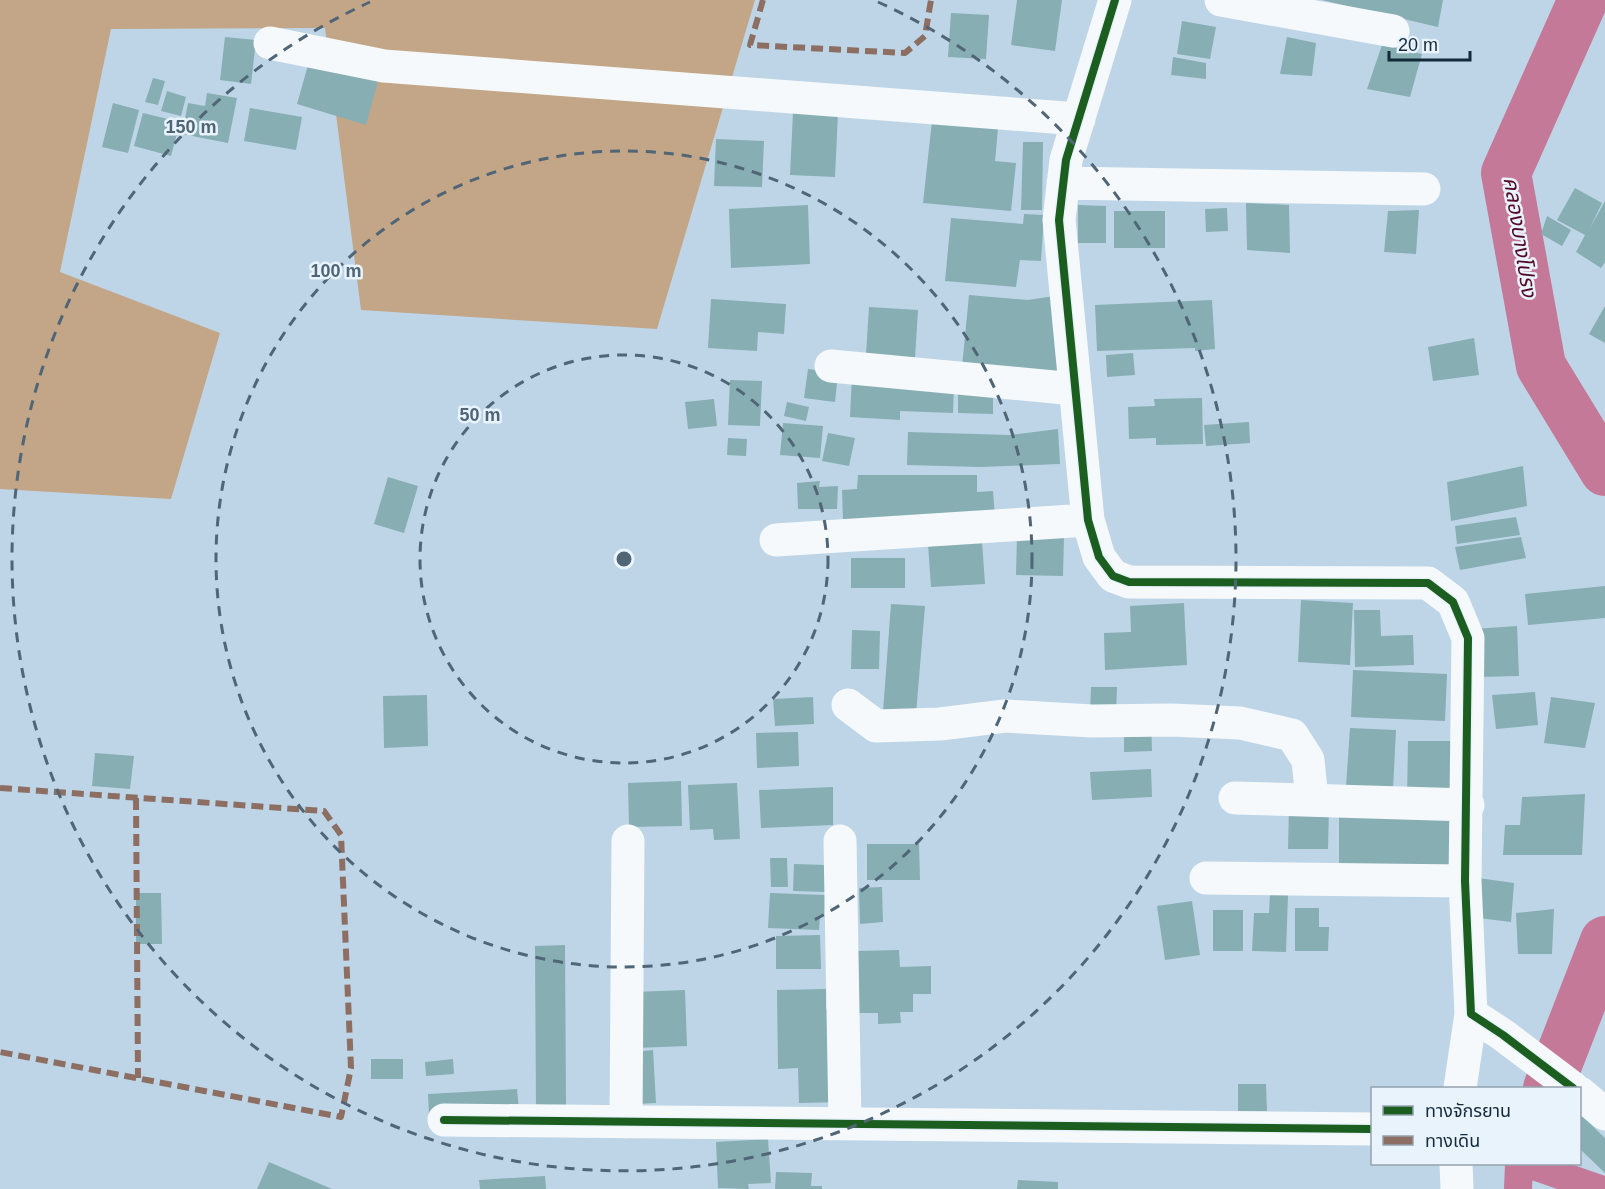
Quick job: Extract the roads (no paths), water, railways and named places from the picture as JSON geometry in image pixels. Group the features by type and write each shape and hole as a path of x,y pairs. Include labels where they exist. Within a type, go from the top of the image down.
{"street":[{"path":"1115,0 1066,160 1059,220 1088,520 1099,557 1113,576 1129,582 1428,583 1453,602 1468,638 1468,805 1465,881 1471,1014 1460,1087"},
{"path":"1221,0 1393,31"},
{"path":"270,43 384,66 1079,119"},
{"path":"1063,183 1424,189"},
{"path":"831,366 1075,389"},
{"path":"776,540 1088,520"},
{"path":"848,705 876,726 940,724 1005,716 1240,723 1292,735 1308,759 1312,800"},
{"path":"1235,798 1468,805"},
{"path":"840,841 845,1124"},
{"path":"626,1122 628,842"},
{"path":"1206,878 1465,881"},
{"path":"1471,1014 1503,1035 1571,1087"},
{"path":"1581,1095 1605,1114"},
{"path":"444,1120 1371,1129"},
{"path":"1456,1165 1457,1189"}],"waterway":[{"name":"คลองบางโปรง","path":"1583,0 1506,173 1541,366 1605,471"},
{"name":"คลองบางโปรง","path":"1548,1087 1605,941"},
{"name":"คลองบางโปรง","path":"1518,1189 1519,1165"},
{"path":"1531,1165 1600,1189"}]}
